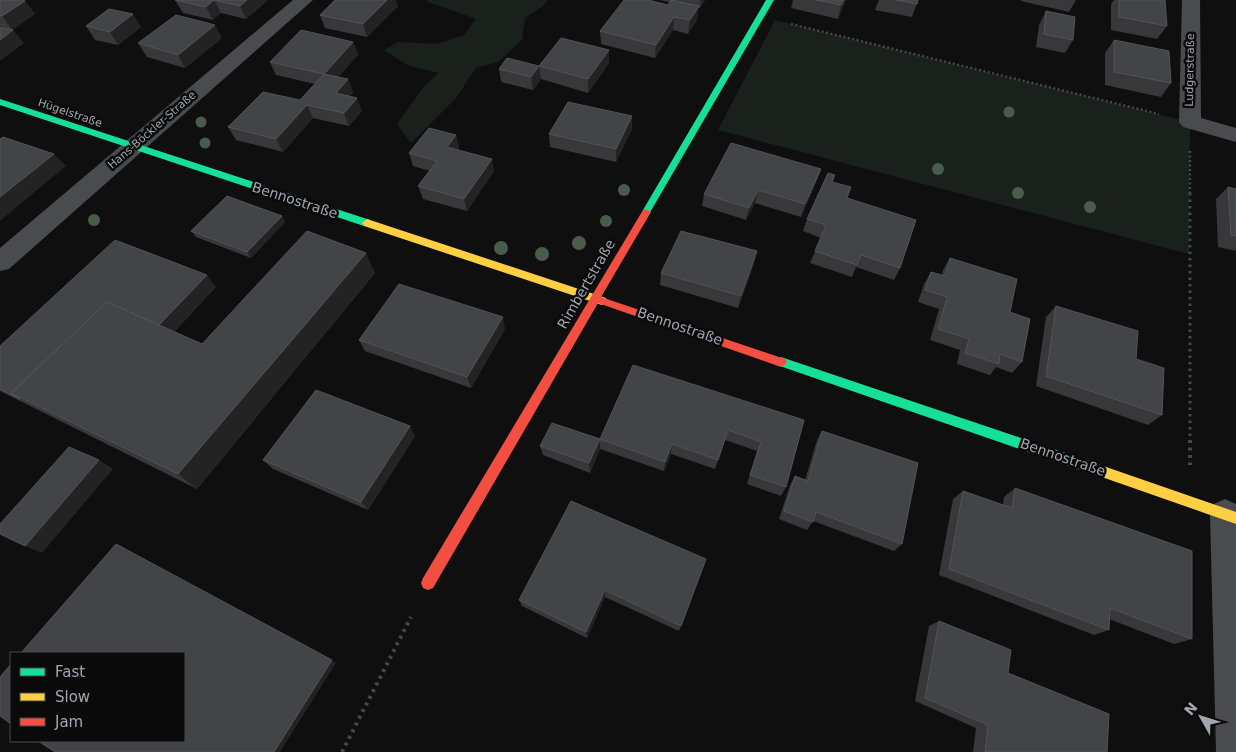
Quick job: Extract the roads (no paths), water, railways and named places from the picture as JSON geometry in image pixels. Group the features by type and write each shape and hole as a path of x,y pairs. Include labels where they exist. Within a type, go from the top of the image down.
{"street":[{"name":"Hans-Böckler-Straße","path":"0,262 131,147 304,0"},
{"name":"Rimbertstraße","path":"428,583 770,0"},
{"name":"Ludgerstraße","path":"1191,0 1190,122 1236,134"},
{"name":"Hügelstraße","path":"0,102 131,147"},
{"name":"Bennostraße","path":"131,147 595,298 1231,516 1234,752"}]}
